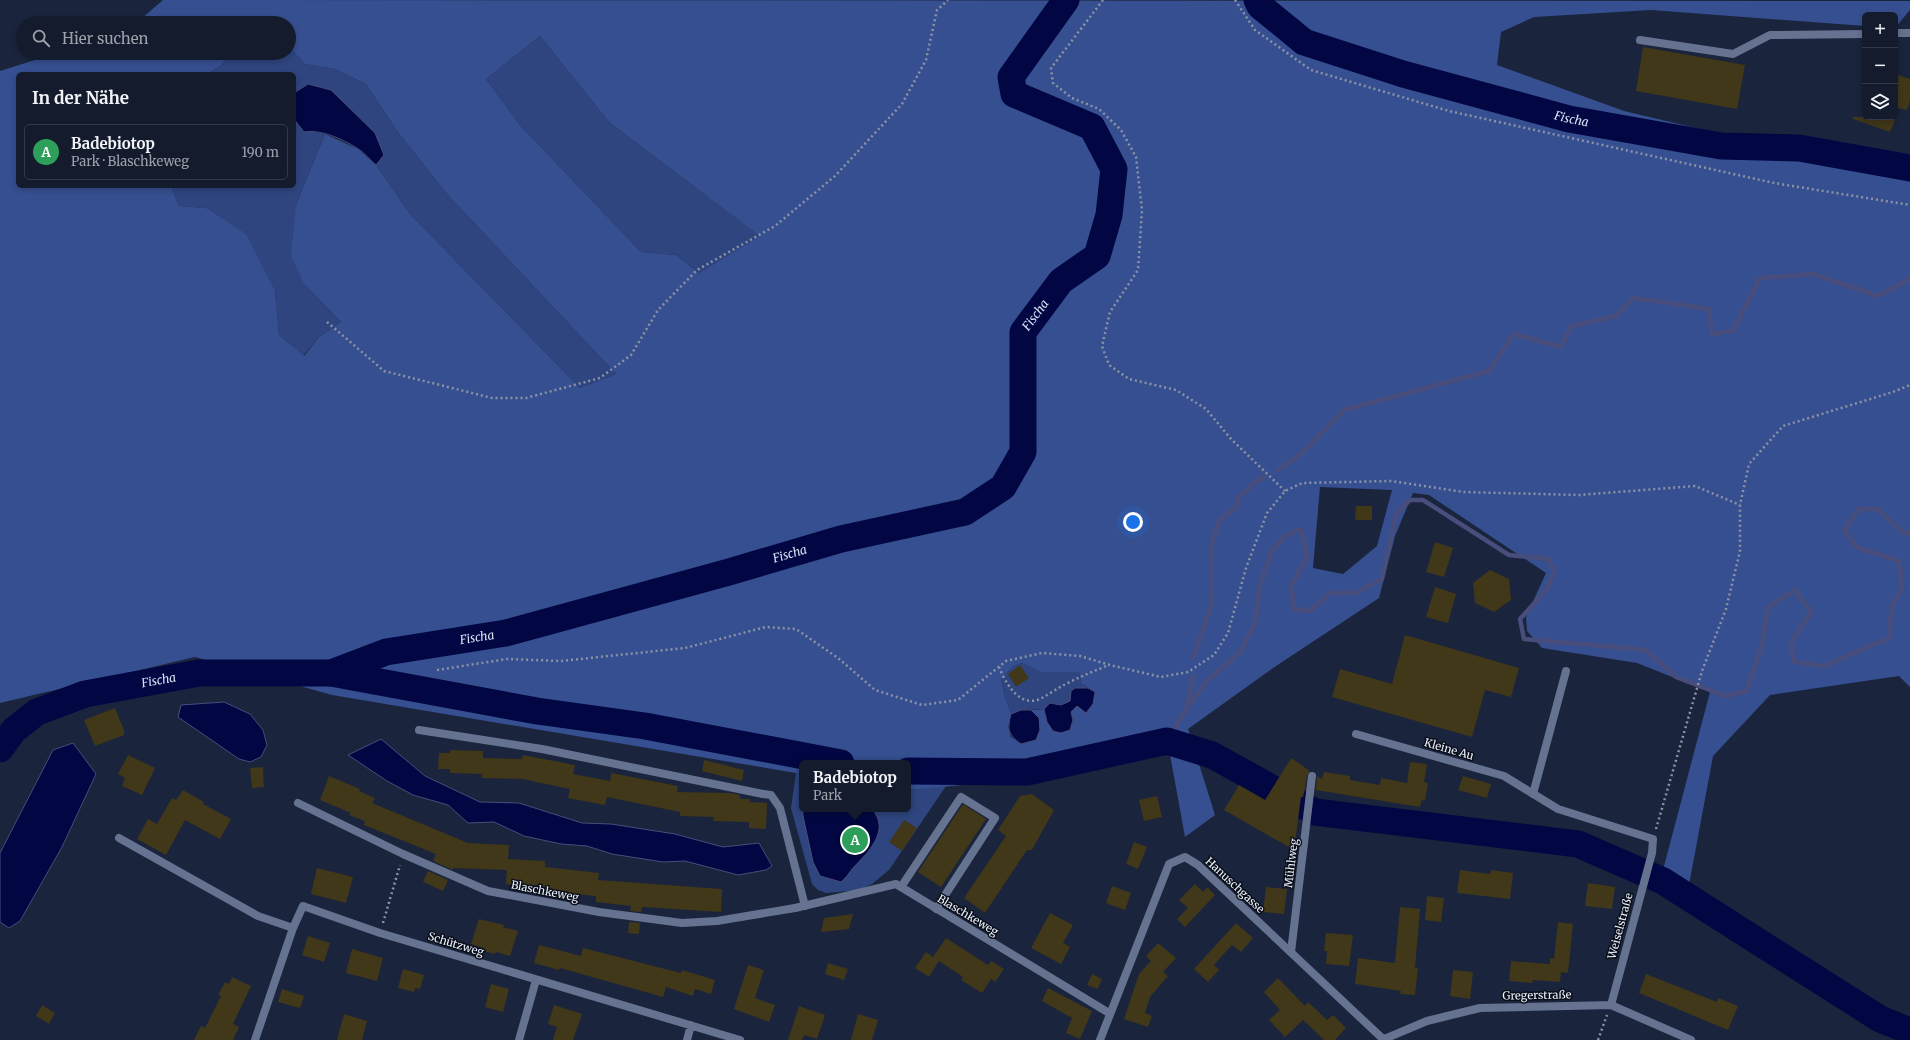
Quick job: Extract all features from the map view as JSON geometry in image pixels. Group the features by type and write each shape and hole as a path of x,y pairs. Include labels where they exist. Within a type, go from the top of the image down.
{"street":[{"path":"1898,33 1910,33"},
{"path":"1640,40 1733,54 1770,36 1862,34"},
{"path":"1533,794 1566,671"},
{"path":"419,730 542,749 771,795 780,808 805,906"},
{"name":"Kleine Au","path":"1356,734 1504,776 1558,809 1653,839"},
{"name":"Mühlweg","path":"1291,952 1312,776"},
{"path":"900,887 961,797 995,818 936,909"},
{"name":"Blaschkeweg","path":"298,803 403,854 488,891 599,912 682,923 717,922 805,906 896,884 1110,1013"},
{"path":"119,838 258,916 293,928"},
{"name":"Weiselstraße","path":"1611,1005 1652,853 1653,839"},
{"name":"Hanuschgasse","path":"1100,1040 1169,864 1184,857 1198,864 1383,1040"},
{"name":"Schützweg","path":"255,1040 293,928 303,906 380,933 740,1040"},
{"path":"520,1040 536,980"},
{"name":"Gregerstraße","path":"1383,1040 1427,1021 1480,1008 1611,1005 1691,1040"},
{"path":"687,1040 691,1025"}],"path":[{"path":"327,322 384,371 492,398 526,398 600,378 631,355 658,310 697,270 774,226 835,176 902,104 926,60 937,10 948,0"},
{"path":"1103,0 1052,68 1053,83 1072,98 1099,109 1121,130 1136,157 1142,210 1138,270 1110,312 1102,346 1104,352 1109,365 1128,379 1176,390 1206,409 1230,440 1285,491"},
{"path":"1235,0 1255,30 1311,70 1472,116 1774,183 1910,205"},
{"path":"1653,839 1702,671 1726,609 1740,551 1740,505 1749,464 1783,426 1893,392 1910,385"},
{"path":"437,670 507,659 561,661 685,648 766,627 796,629 838,658 875,690 922,705 958,700 1006,661 1042,652 1080,656 1161,677 1188,672 1214,655 1228,633 1246,568 1267,513 1285,491 1302,483 1390,482 1464,492 1572,494 1695,486 1740,505"},
{"path":"999,667 1003,679 1011,691 1026,700 1039,700 1084,675 1110,665"},
{"path":"380,933 403,854"},
{"path":"1598,1040 1611,1005"}],"shaded area":[{"path":"163,0 1910,1 1910,10 1898,24 1898,12 1862,12 1862,26 1651,10 1534,17 1501,32 1497,65 1624,111 1801,153 1910,173 1910,687 1899,676 1770,695 1713,756 1689,885 1658,889 1710,692 1637,663 1542,648 1527,631 1526,617 1546,573 1429,495 1413,493 1395,536 1379,598 1276,666 1188,729 1215,815 1185,837 1169,749 1018,780 911,790 911,760 799,760 799,773 332,695 195,657 0,703 0,71 35,60 224,60 222,65 210,72 16,72 16,188 172,188 179,206 206,208 246,234 275,291 279,335 304,356 319,337 341,322 304,284 291,256 296,205 325,134 358,149 376,165 410,214 580,388 616,374 447,194 397,131 366,84 335,69 305,64 296,54 296,16 144,16","holes":["540,36 609,122 760,236 699,273 676,255 641,252 520,125 486,79","1320,487 1392,490 1377,546 1343,574 1313,568","1022,663 1041,672 1079,672 1081,683 1095,692 1086,713 1077,706 1070,713 1073,720 1070,730 1061,733 1053,731 1047,722 1044,709 1031,710 1039,718 1036,740 1021,744 1011,737 1008,727 1011,714 1001,679 1013,666"]},
{"path":"540,36 609,122 761,236 699,273 676,255 641,252 520,125 486,79"},
{"path":"296,54 305,64 335,69 366,84 397,131 447,194 616,374 580,388 410,214 376,165 384,155 308,84 296,92 296,72 210,72 222,65 224,60 296,60"},
{"path":"308,84 331,90 375,133 384,155 376,165 360,150 338,138 324,133 311,131 304,132 296,122 296,92"},
{"path":"296,122 304,132 311,131 325,134 296,205 304,284 341,322 319,337 303,356 279,335 275,291 206,208 179,206 172,188 296,188"},
{"path":"1022,663 1041,672 1079,672 1081,683 1088,688 1075,688 1071,691 1070,701 1061,705 1050,703 1044,709 1021,710 1011,714 1001,679 1013,666"},
{"path":"1075,688 1088,688 1095,692 1093,704 1086,713 1077,706 1071,712 1073,720 1070,730 1061,733 1053,731 1047,722 1044,709 1050,703 1061,705 1070,701 1071,691"},
{"path":"224,702 250,714 263,730 267,745 261,757 250,762 239,759 178,717 181,705"},
{"path":"1021,710 1031,710 1039,718 1040,730 1036,740 1021,744 1011,734 1009,724 1011,714"},
{"path":"381,739 425,776 480,802 519,803 582,823 611,824 675,834 723,847 759,843 772,866 766,870 738,875 685,861 663,862 612,854 587,846 561,844 524,836 494,822 468,823 448,805 413,795 387,781 348,755"},
{"path":"73,743 96,774 62,847 20,921 9,928 0,922 0,853 53,750"},
{"path":"796,773 799,774 799,812 911,812 911,790 946,786 889,870 872,884 859,890 826,893 818,890 812,884 791,808"},
{"path":"803,812 874,812 879,825 878,833 871,848 841,882 820,876 813,862"}],"building":[{"path":"1643,47 1745,65 1737,109 1636,91"},
{"path":"1898,75 1910,79 1910,101 1907,110 1898,108"},
{"path":"1853,117 1862,117 1862,120 1895,120 1890,132 1853,119"},
{"path":"1356,506 1372,506 1372,520 1355,520"},
{"path":"1435,542 1453,548 1444,577 1426,572"},
{"path":"1490,570 1509,579 1511,600 1494,612 1475,603 1473,583"},
{"path":"1435,587 1456,594 1448,623 1426,617"},
{"path":"1405,635 1519,668 1511,697 1485,690 1472,737 1332,697 1340,669 1392,684"},
{"path":"1020,665 1029,678 1016,687 1008,674"},
{"path":"115,708 124,730 124,735 95,746 84,720"},
{"path":"450,750 483,751 483,758 522,759 523,755 575,765 573,774 610,781 611,773 678,786 677,792 730,793 740,795 740,799 750,799 750,802 767,803 766,829 749,828 749,822 713,821 714,817 680,816 680,812 607,797 605,805 568,798 570,789 524,779 482,778 482,774 450,773 450,769 438,769 439,753 450,753"},
{"path":"128,755 155,768 142,795 122,786 125,778 118,774"},
{"path":"1291,758 1310,771 1307,775 1303,797 1301,797 1294,850 1224,810 1239,785 1265,800"},
{"path":"704,760 744,770 742,781 702,771"},
{"path":"1410,762 1427,764 1424,782 1428,783 1425,801 1422,800 1420,807 1316,790 1317,776 1322,779 1324,772 1350,776 1350,780 1380,785 1381,778 1407,783"},
{"path":"263,767 264,787 252,788 250,768"},
{"path":"329,776 360,789 359,791 375,798 372,803 468,843 509,845 508,859 545,861 545,867 599,873 598,880 722,889 721,912 642,907 641,912 630,911 631,906 596,902 596,896 543,891 543,886 506,884 507,870 453,868 453,870 433,861 436,854 364,825 365,821 349,815 351,813 320,800"},
{"path":"1463,776 1491,784 1487,798 1458,790"},
{"path":"183,790 204,802 203,804 231,819 220,839 185,820 166,855 137,839 148,819 157,824 172,798 176,800"},
{"path":"1032,794 1054,810 1032,850 1027,850 985,913 964,898 1006,836 998,830 1020,796"},
{"path":"1157,796 1162,817 1144,821 1139,800"},
{"path":"963,804 986,819 941,887 918,872"},
{"path":"904,820 917,828 902,851 889,842"},
{"path":"1134,842 1147,847 1138,869 1126,864"},
{"path":"317,868 353,877 346,903 311,894"},
{"path":"1460,870 1490,874 1491,870 1513,873 1510,899 1457,893"},
{"path":"428,871 448,880 443,891 423,882"},
{"path":"1588,883 1615,887 1612,909 1585,906"},
{"path":"1195,884 1203,892 1207,887 1215,895 1185,927 1177,919 1188,908 1179,900"},
{"path":"1112,886 1131,893 1125,910 1106,903"},
{"path":"1266,887 1287,889 1284,914 1263,912"},
{"path":"1427,896 1444,898 1441,922 1425,920"},
{"path":"1400,907 1420,909 1415,968 1418,968 1415,995 1400,994 1401,991 1355,984 1358,958 1395,963"},
{"path":"1050,913 1073,925 1063,943 1070,947 1061,964 1031,948"},
{"path":"853,914 849,929 821,932 824,918"},
{"path":"479,919 504,925 503,927 518,931 510,956 496,952 495,954 484,951 484,948 471,944"},
{"path":"629,922 640,923 639,934 628,933"},
{"path":"1558,922 1573,924 1568,973 1561,972 1560,982 1533,980 1532,983 1509,981 1511,961 1550,964 1550,958 1554,959"},
{"path":"1236,923 1253,938 1241,952 1232,945 1214,965 1219,970 1208,982 1194,969"},
{"path":"1326,933 1353,935 1349,966 1326,964 1327,951 1324,951"},
{"path":"308,936 330,943 324,962 302,955"},
{"path":"946,938 988,965 991,961 1004,969 995,982 991,979 982,993 961,980 963,977 939,961 929,977 915,968 926,952 933,957"},
{"path":"1158,943 1176,958 1163,972 1168,976 1150,997 1145,1013 1152,1016 1148,1027 1124,1019 1139,974 1151,961 1146,956"},
{"path":"539,945 581,956 583,948 681,973 682,970 715,980 711,994 695,989 693,996 666,987 663,997 560,968 559,970 534,963"},
{"path":"352,949 383,958 377,981 346,973"},
{"path":"828,963 848,969 844,980 825,974"},
{"path":"748,965 764,970 755,998 775,1005 769,1022 734,1009"},
{"path":"403,969 424,975 420,989 415,988 414,992 398,988"},
{"path":"1453,970 1473,972 1470,999 1450,996"},
{"path":"1092,974 1102,979 1098,989 1087,985"},
{"path":"1646,974 1717,1002 1718,998 1738,1006 1728,1030 1639,993"},
{"path":"232,977 251,986 233,1024 239,1027 233,1040 194,1040 201,1026 205,1028 221,996 218,995 225,982 229,984"},
{"path":"1278,978 1305,1006 1308,1002 1327,1020 1333,1015 1346,1028 1335,1040 1324,1040 1303,1020 1285,1037 1269,1020 1280,1010 1264,992"},
{"path":"491,984 509,989 503,1012 485,1007"},
{"path":"1048,988 1092,1011 1080,1039 1066,1033 1072,1018 1042,1001"},
{"path":"282,989 304,996 300,1008 278,1002"},
{"path":"42,1005 55,1013 49,1024 36,1016"},
{"path":"554,1005 582,1014 573,1040 553,1040 557,1027 548,1024"},
{"path":"799,1006 825,1015 817,1039 804,1035 802,1040 788,1040"},
{"path":"344,1014 367,1021 362,1040 337,1040"},
{"path":"858,1014 878,1020 872,1040 851,1040"}],"waterway":[{"name":"Fischa","path":"0,749 14,730 37,712 85,694 199,673 331,673 386,652 506,633 729,572 841,539 965,512 1003,487 1023,452 1023,332 1061,281 1097,256 1109,215 1114,169 1092,127 1014,94 1011,77 1066,0"},
{"name":"Fischa","path":"1257,0 1260,6 1304,42 1403,74 1569,119 1721,146 1799,148 1910,168"},
{"path":"1278,470 1301,454 1344,410 1489,371 1514,334 1561,347 1571,326 1616,316 1634,298 1709,309 1712,334 1733,331 1760,278 1813,274 1878,296 1910,279"},
{"path":"1193,658 1212,603 1211,546 1219,521 1236,507 1239,497 1254,483 1264,477"},
{"path":"1167,741 1186,709 1209,679 1241,651 1255,623 1260,586 1271,552 1285,536 1301,529 1307,557 1291,586 1294,609 1310,611 1330,593 1356,593 1382,579 1396,514 1410,500 1423,500 1509,555 1549,559 1554,571 1547,589 1520,619 1524,639 1646,650 1676,677 1725,696 1747,691 1761,648 1768,607 1795,590 1811,612 1791,642 1794,662 1824,666 1889,638 1892,606 1902,588 1899,561 1858,548 1844,531 1858,509 1878,509 1903,533 1910,533"},
{"path":"331,673 537,711 645,726 825,760"},
{"path":"1187,707 1193,676"},
{"path":"911,771 1027,772 1167,741 1212,755 1315,812 1578,844 1663,881 1880,1019 1910,1031"}],"place":[{"name":"Badebiotop","path":"855,840"}]}
